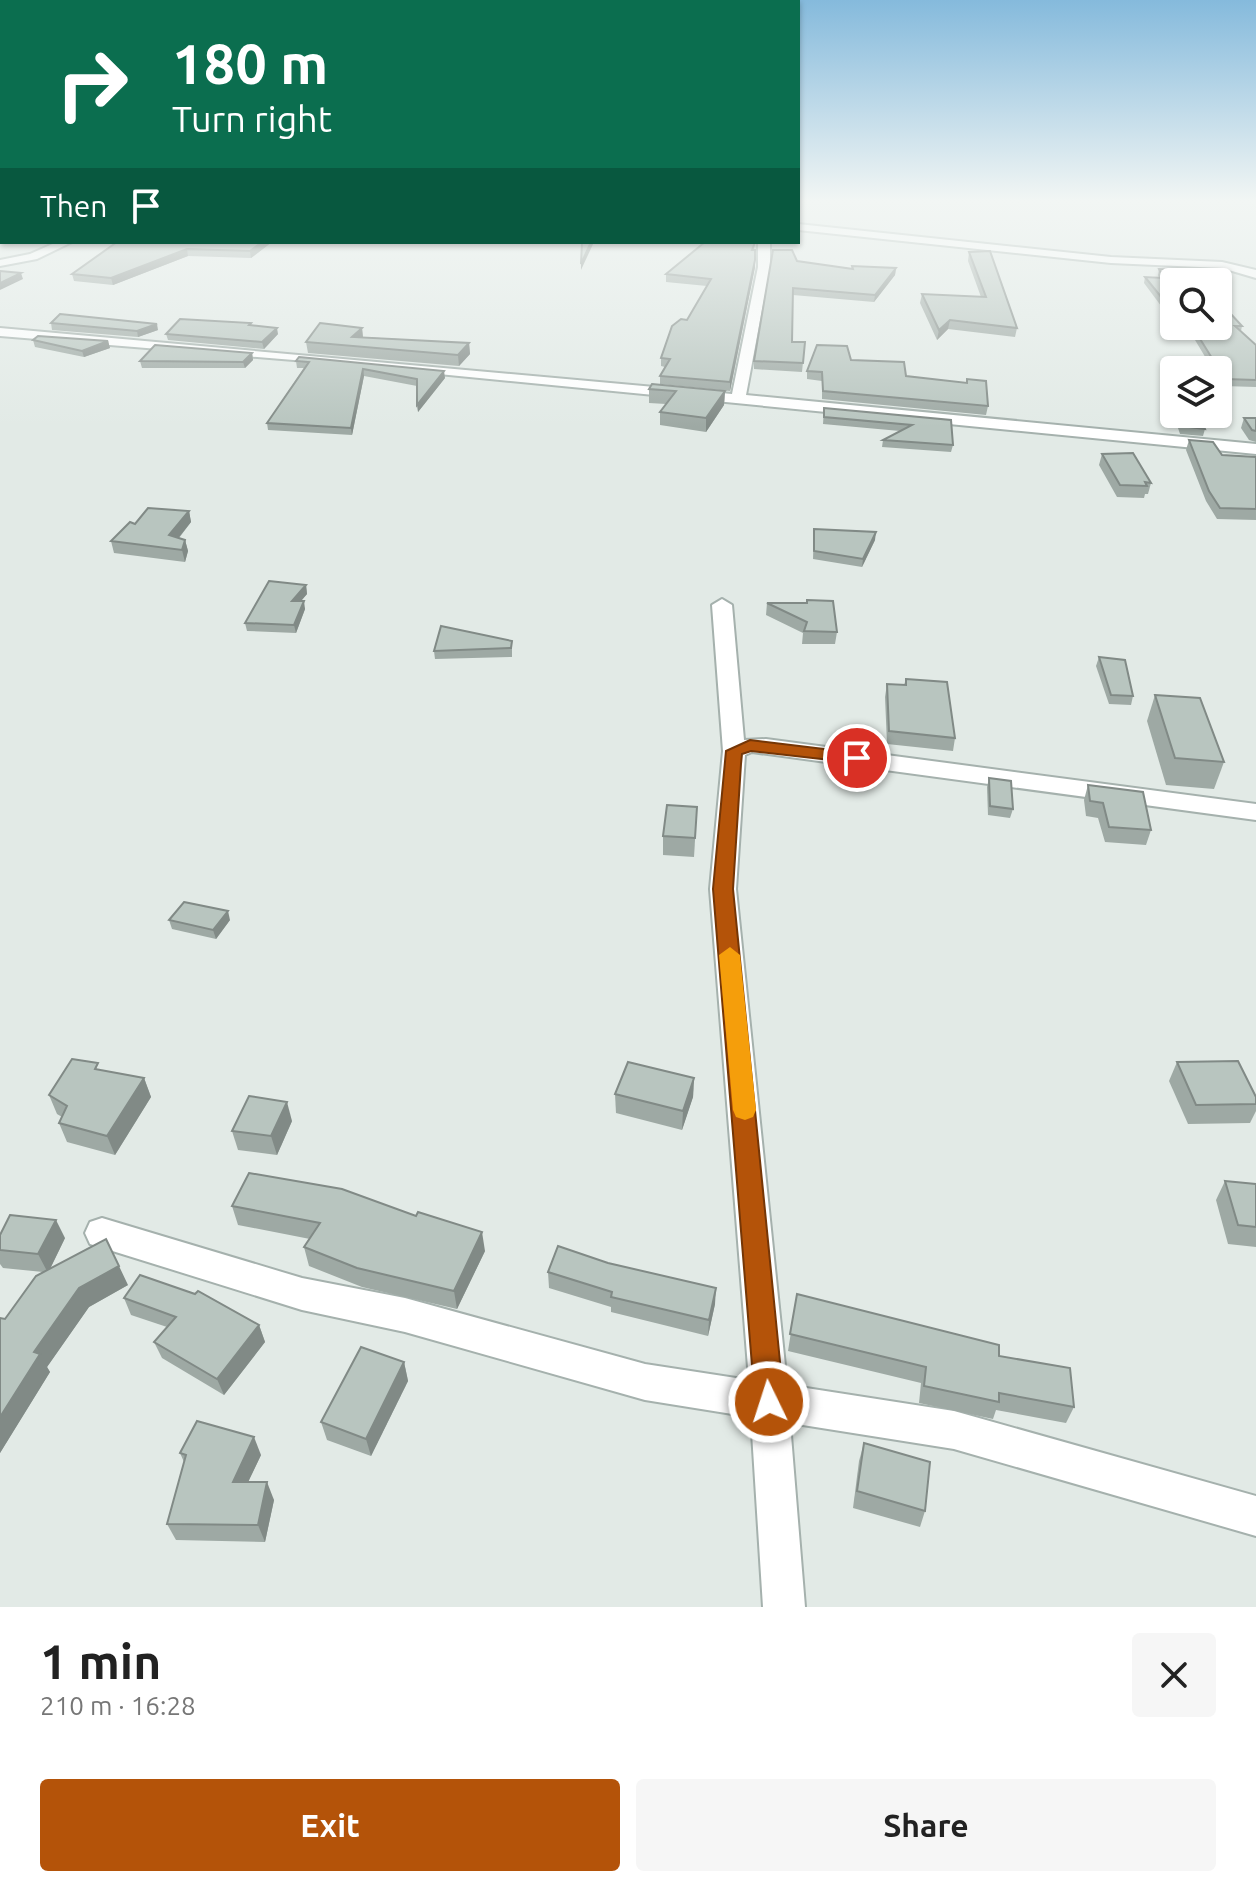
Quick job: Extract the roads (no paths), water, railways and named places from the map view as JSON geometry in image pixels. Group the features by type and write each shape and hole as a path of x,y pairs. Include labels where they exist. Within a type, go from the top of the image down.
{"street":[{"path":"738,400 762,277"},
{"path":"0,332 253,352 1256,449"},
{"path":"722,605 734,751 723,889 769,1402 784,1607"},
{"path":"734,751 750,745 766,746 1256,812"},
{"path":"102,1233 302,1294 405,1315 606,1373 954,1430 1256,1516"}]}
